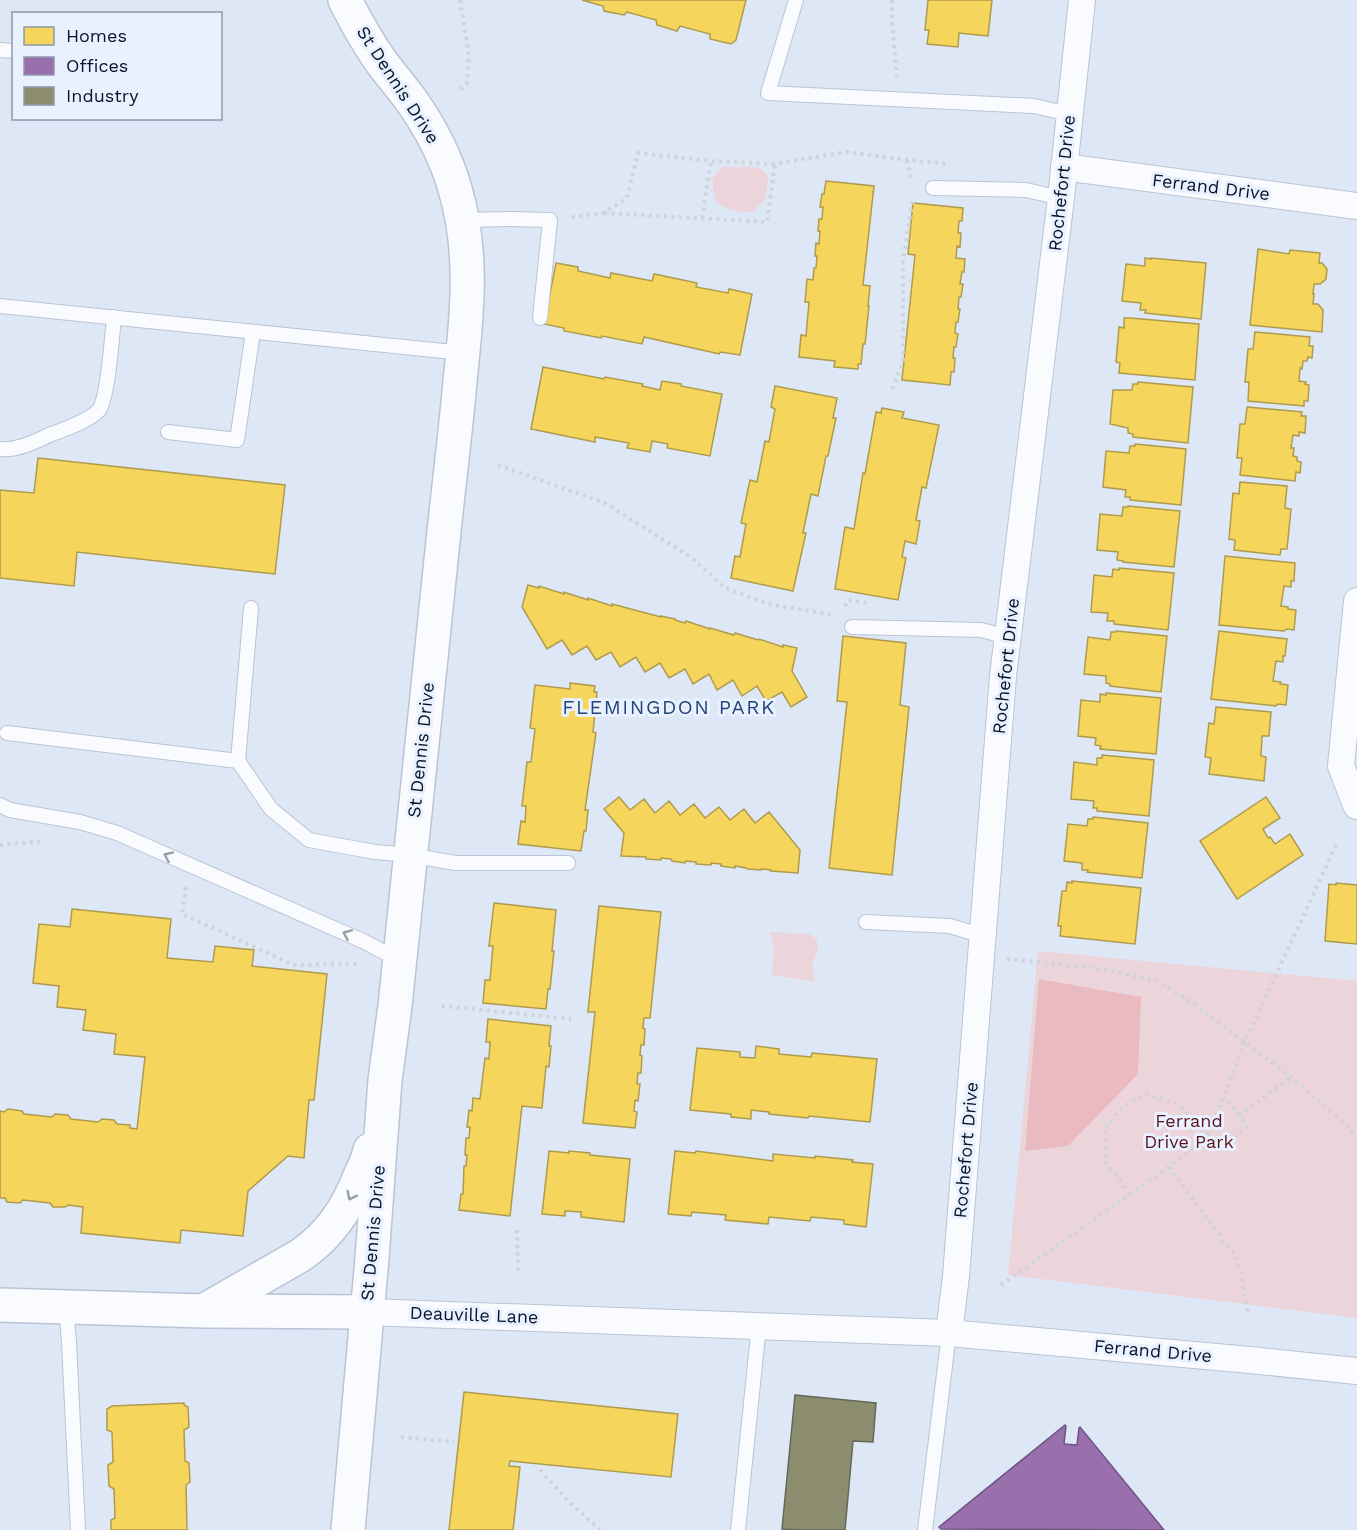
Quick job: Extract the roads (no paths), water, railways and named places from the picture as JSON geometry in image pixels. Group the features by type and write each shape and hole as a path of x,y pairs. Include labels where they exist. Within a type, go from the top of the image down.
{"street":[{"name":"St Dennis Drive","path":"345,0 377,55 411,101 447,164 462,220 468,268 463,353 385,1080 348,1530"},
{"name":"Rochefort Drive","path":"949,1333 957,1264 1003,676 1061,198 1082,0"},
{"name":"Ferrand Drive","path":"1064,168 1357,206"},
{"path":"1357,601 1341,766 1357,806"},
{"path":"204,1311 302,1255 314,1246 338,1220 356,1188 369,1155 385,1080"},
{"name":"Deauville Lane","path":"0,1305 204,1311 367,1312 949,1333"},
{"name":"Ferrand Drive","path":"949,1333 1357,1371"}],"lane":[{"path":"796,0 768,93 1034,106 1069,114"},
{"path":"933,188 1026,190 1061,198"},
{"path":"462,220 550,220 540,318"},
{"path":"0,306 463,353"},
{"path":"0,449 8,450 38,440 90,417 99,409 105,397 114,318"},
{"path":"168,432 237,440 253,332"},
{"path":"251,608 238,761 271,809 309,840 455,863 568,863"},
{"path":"852,627 981,630 1008,637"},
{"path":"7,733 238,761"},
{"path":"0,805 10,810 80,822 117,833 365,942 399,960"},
{"path":"866,922 950,926 982,946"},
{"path":"66,1306 78,1530"},
{"path":"738,1530 759,1325"},
{"path":"925,1530 949,1333"}],"district":[{"name":"FLEMINGDON PARK","path":"669,707"}],"park label":[{"name":"Ferrand Drive Park","path":"1189,1131"}]}
